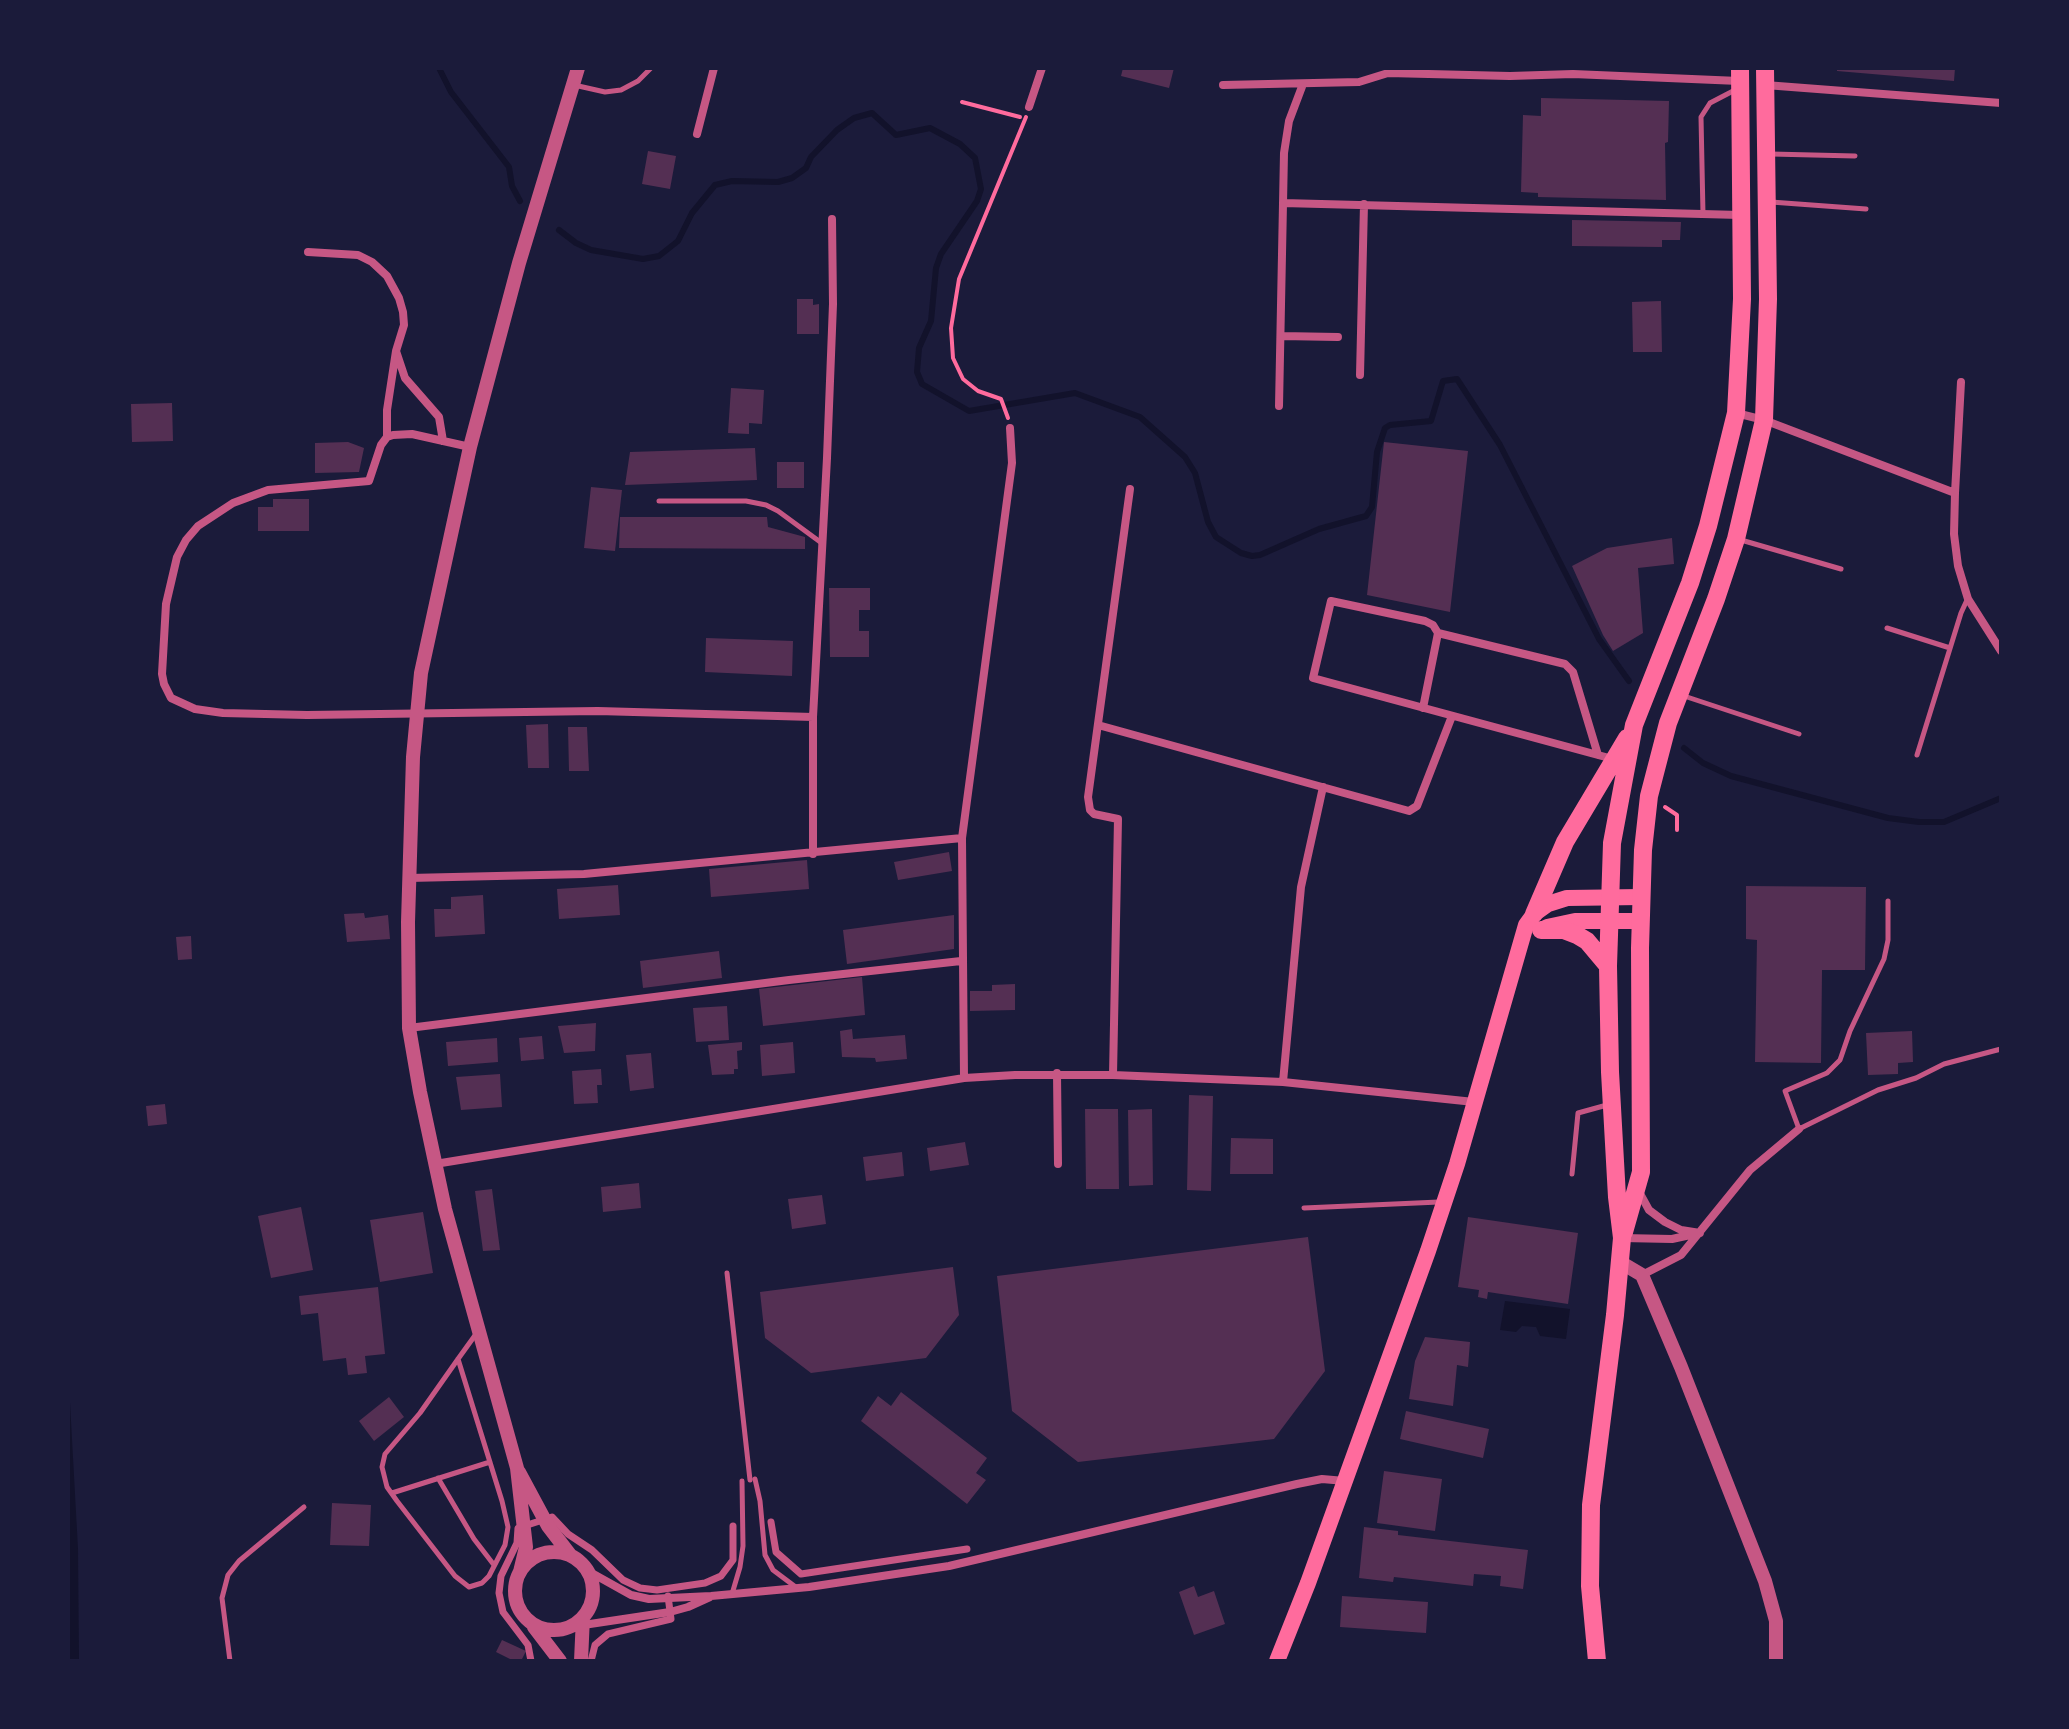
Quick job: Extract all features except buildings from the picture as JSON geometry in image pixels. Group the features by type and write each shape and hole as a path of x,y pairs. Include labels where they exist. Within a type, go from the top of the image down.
{"main road":[{"path":"1622,1238 1638,1189 1641,1152 1640,921 1649,796 1660,747 1736,539 1764,420 1768,354 1764,76"},
{"path":"1597,1661 1590,1586 1591,1505 1622,1238 1612,1104 1608,966 1615,821 1634,725 1704,540 1736,413 1742,299 1740,79"},
{"path":"1538,922 1565,842 1606,757 1634,725"},
{"path":"1538,922 1548,904 1567,898 1641,897"},
{"path":"1277,1661 1444,1202 1526,925 1538,922 1640,921"},
{"path":"1538,922 1587,941 1608,966"}],"street":[{"path":"553,1657 520,1611 515,1598 526,1550 517,1468 434,1164 409,1028 409,878 416,714 430,624 470,447 519,263 578,68"},
{"path":"697,134 714,68"},
{"path":"1029,107 1042,68"},
{"path":"1223,85 1359,82 1385,70 1510,76 1573,71 1740,79"},
{"path":"1764,76 2001,103"},
{"path":"1279,406 1286,138 1291,114 1303,84"},
{"path":"1283,203 1741,215"},
{"path":"1360,375 1364,204"},
{"path":"813,854 813,717 824,544 833,304 832,219"},
{"path":"308,252 358,255 372,262 387,276 399,298 404,325 396,351 387,410 387,437 381,445 369,481 268,490 233,503 198,526 181,549 171,575 163,627 162,674 171,698 186,706 209,711 307,715 598,711 813,717"},
{"path":"1281,336 1338,337"},
{"path":"396,351 405,378 439,417 443,441"},
{"path":"1961,382 1955,493 1957,555 1968,599 2001,651"},
{"path":"1736,413 1764,420 1955,493"},
{"path":"964,1078 962,838 1012,463 1010,428"},
{"path":"387,437 405,433 470,447"},
{"path":"1113,1075 1118,819 1099,817 1090,810 1088,797 1130,489"},
{"path":"1331,601 1429,623 1438,633 1570,667 1606,757 1313,678 1331,601"},
{"path":"1423,708 1438,633"},
{"path":"1098,725 1413,810 1452,716"},
{"path":"1283,1082 1301,887 1323,787"},
{"path":"409,878 584,874 962,838"},
{"path":"409,1028 961,961"},
{"path":"1057,1073 1058,1164"},
{"path":"434,1164 964,1078 1057,1073 1283,1082 1474,1102"},
{"path":"1642,1275 1681,1255 1750,1170 1799,1129"},
{"path":"1638,1189 1649,1210 1665,1222 1681,1230 1700,1233"},
{"path":"1622,1238 1672,1239 1700,1233"},
{"path":"1620,1262 1642,1275 1769,1592 1776,1621 1776,1661"},
{"path":"517,1468 544,1520 571,1556 588,1571 631,1595 649,1599 721,1576 733,1560 733,1526"},
{"path":"531,1661 530,1649 503,1612 499,1593 501,1576 517,1543 518,1528 552,1517 628,1584 668,1593 711,1596 798,1588 949,1566 1297,1484 1322,1479 1345,1481"},
{"path":"771,1522 776,1552 801,1574 967,1549"},
{"path":"520,1572 528,1562 540,1555 558,1552 571,1556"},
{"path":"581,1661 579,1624 593,1598 588,1571"},
{"path":"591,1661 593,1649 603,1637 615,1631 671,1619 668,1593"},
{"path":"529,1621 548,1630 670,1612 711,1596"}],"lane":[{"path":"573,85 605,92 621,90 638,81 651,68"},
{"path":"1703,214 1701,117 1710,103 1740,79"},
{"path":"1766,154 1855,156"},
{"path":"1766,202 1866,209"},
{"path":"659,501 746,501 766,505 824,544"},
{"path":"1736,539 1841,569"},
{"path":"1917,755 1968,599"},
{"path":"1887,628 1950,648"},
{"path":"1679,694 1799,734"},
{"path":"1888,901 1888,940 1884,959 1850,1031 1840,1060 1827,1073 1785,1091 1799,1129 1878,1090 1916,1078 1944,1064 2001,1049"},
{"path":"1572,1174 1578,1113 1612,1104"},
{"path":"1304,1208 1444,1202"},
{"path":"727,1273 752,1480 760,1501 765,1555 773,1570 798,1588"},
{"path":"458,1359 508,1527 505,1545 494,1565 482,1583 469,1587 463,1584 391,1493 385,1481 382,1460 478,1332"},
{"path":"391,1493 490,1462"},
{"path":"438,1478 474,1539 494,1565"},
{"path":"731,1595 742,1559 742,1481"},
{"path":"230,1661 222,1598 228,1575 239,1561 304,1507"}],"path":[{"path":"962,102 1026,119"},
{"path":"1007,414 1003,401 978,391 963,379 953,358 951,328 959,279 1029,107"}],"shaded area":[{"path":"1505,1301 1570,1309 1566,1339 1540,1336 1536,1327 1522,1326 1516,1332 1500,1330"},
{"path":"68,1366 78,1549 79,1661 68,1661"}],"waterway":[{"path":"439,68 451,92 509,167 512,186 520,201"},
{"path":"559,230 591,250 643,259 659,256 678,241 692,213 715,185 732,181 778,182 792,178 806,168 811,157 837,130 854,118 872,113 896,135 930,128 960,144 975,158 981,189 977,201 941,254 936,268 931,321 919,348 917,372 922,384 969,411 1075,393 1140,417 1185,457 1195,473 1208,522 1216,537 1241,553 1252,556 1319,529 1366,516 1372,507 1377,452 1385,428 1431,421 1443,381 1457,379 1500,445 1599,639 1629,681"},
{"path":"1684,748 1703,763 1731,776 1888,818 1944,822 2001,798"}]}
